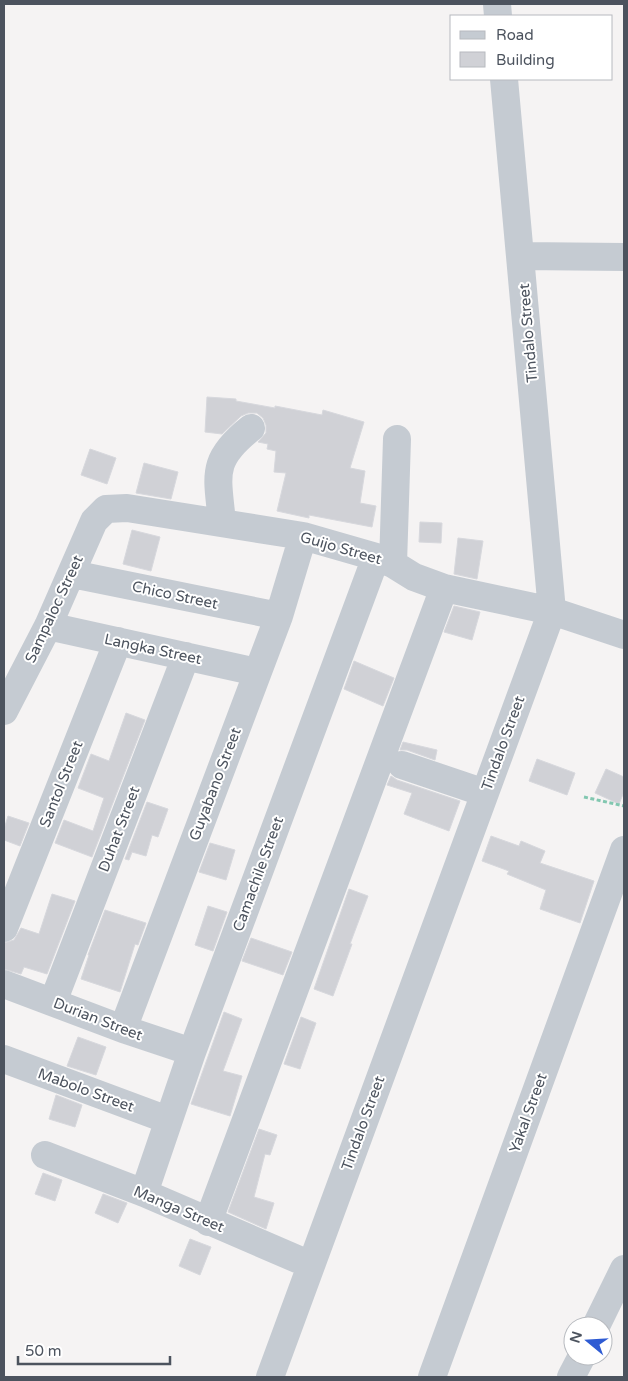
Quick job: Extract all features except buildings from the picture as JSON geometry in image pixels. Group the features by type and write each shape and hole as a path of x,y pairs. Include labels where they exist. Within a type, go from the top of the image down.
{"street":[{"name":"Tindalo Street","path":"270,1377 552,611 504,80"},
{"path":"521,256 624,257"},
{"path":"222,523 218,474 222,458 236,440 250,428"},
{"name":"Camachile Street","path":"144,1193 192,1052 384,560 397,439"},
{"name":"Guijo Street","path":"106,509 127,508 303,536 384,560 414,577 444,588 552,611 624,635"},
{"name":"Sampaloc Street","path":"4,712 48,626 94,521 106,509"},
{"name":"Guyabano Street","path":"123,1030 279,616 303,536"},
{"name":"Chico Street","path":"72,574 279,616"},
{"path":"208,1222 444,588"},
{"name":"Langka Street","path":"48,626 257,672"},
{"name":"Santol Street","path":"4,928 118,641"},
{"name":"Duhat Street","path":"53,1002 186,656"},
{"path":"402,765 485,793"},
{"name":"Yakal Street","path":"432,1377 624,850"},
{"name":"Durian Street","path":"4,984 123,1030 192,1052"},
{"name":"Mabolo Street","path":"4,1059 168,1120"},
{"name":"Manga Street","path":"45,1155 144,1193 311,1265"},
{"path":"601,1316 624,1269"}],"path":[{"path":"584,797 624,806"}]}
